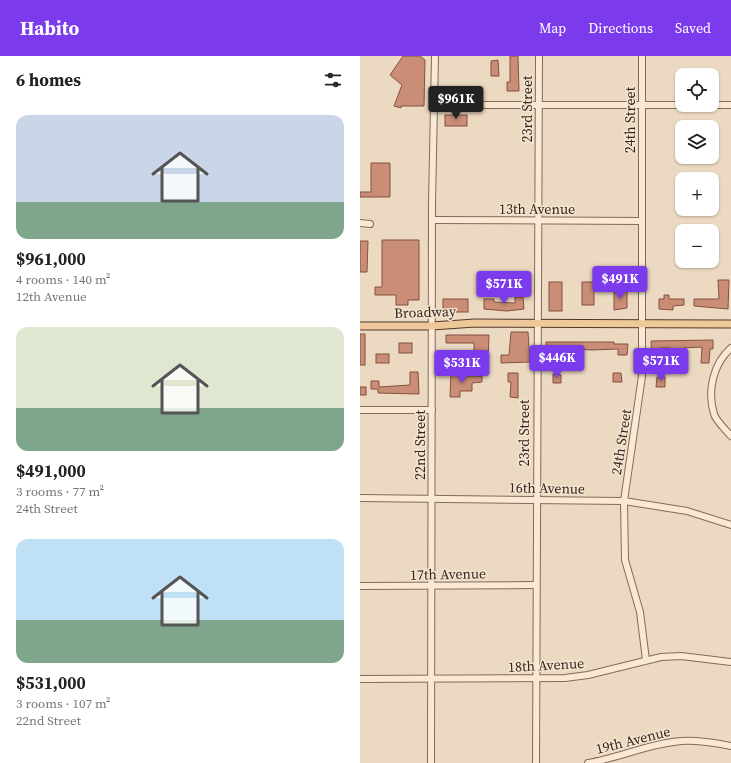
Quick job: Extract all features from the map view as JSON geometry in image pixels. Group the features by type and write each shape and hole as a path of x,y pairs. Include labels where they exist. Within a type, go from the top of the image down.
{"main road":[{"name":"Broadway","path":"360,326 432,326 475,323 731,324"}],"street":[{"name":"22nd Street","path":"431,763 432,326 435,56"},
{"name":"23rd Street","path":"536,763 539,56"},
{"name":"24th Street","path":"642,56 642,376 624,501 625,560 640,612 646,660"},
{"path":"435,105 731,105"},
{"name":"13th Avenue","path":"433,220 642,221"},
{"path":"360,223 370,224"},
{"path":"731,348 725,354 714,373 710,392 714,415 731,436"},
{"path":"360,410 432,410"},
{"name":"16th Avenue","path":"360,498 624,501 687,511 731,525"},
{"name":"17th Avenue","path":"360,586 536,585"},
{"name":"18th Avenue","path":"360,679 565,678 588,675 661,657 681,656 731,662"},
{"name":"19th Avenue","path":"588,763 604,762 663,744 681,741 698,741 731,746"}],"building":[{"path":"403,56 420,56 425,60 424,106 401,106 401,108 394,106 402,85 390,75"},
{"path":"510,56 518,56 519,91 507,91 507,82 510,82"},
{"path":"498,60 499,76 491,76 491,61"},
{"path":"445,115 467,115 467,126 445,126"},
{"path":"371,163 390,163 390,197 360,197 360,192 371,192"},
{"path":"382,240 419,240 419,300 408,300 408,305 396,305 396,295 375,295 375,287 382,287"},
{"path":"360,241 368,241 367,272 360,272"},
{"path":"718,280 729,280 728,309 694,306 694,299 719,299"},
{"path":"549,282 562,282 562,311 549,311"},
{"path":"582,282 594,282 594,305 582,305"},
{"path":"627,291 627,308 614,310 614,292"},
{"path":"664,295 669,295 669,299 684,299 684,305 673,306 673,310 659,309 659,299 664,299"},
{"path":"515,297 523,297 524,309 507,311 484,309 484,299 494,299 494,302 515,303"},
{"path":"443,299 468,299 468,312 443,312"},
{"path":"511,332 528,332 530,362 501,363 501,355 509,355"},
{"path":"360,334 365,334 365,365 360,365"},
{"path":"446,335 489,335 488,363 453,361 453,353 474,353 474,343 446,343"},
{"path":"713,340 713,349 710,349 709,363 701,363 702,347 684,348 684,365 678,365 678,361 670,361 670,348 660,348 660,361 652,361 651,341"},
{"path":"546,342 614,342 614,344 628,344 627,355 618,355 618,349 573,349 573,351 567,352 568,364 562,364 561,359 552,360 551,351 546,351"},
{"path":"399,343 412,343 412,353 399,353"},
{"path":"376,354 389,354 389,363 376,363"},
{"path":"410,372 418,372 419,394 378,393 378,389 371,389 371,381 379,381 379,387 410,385"},
{"path":"451,373 464,373 463,376 482,376 482,382 472,383 472,391 460,391 460,397 450,397"},
{"path":"508,373 518,373 518,398 510,397 511,382 508,382"},
{"path":"613,373 621,373 622,382 613,382"},
{"path":"553,374 561,375 561,383 553,383"},
{"path":"657,377 665,377 665,387 656,387"},
{"path":"360,387 366,387 366,395 360,395"}]}
